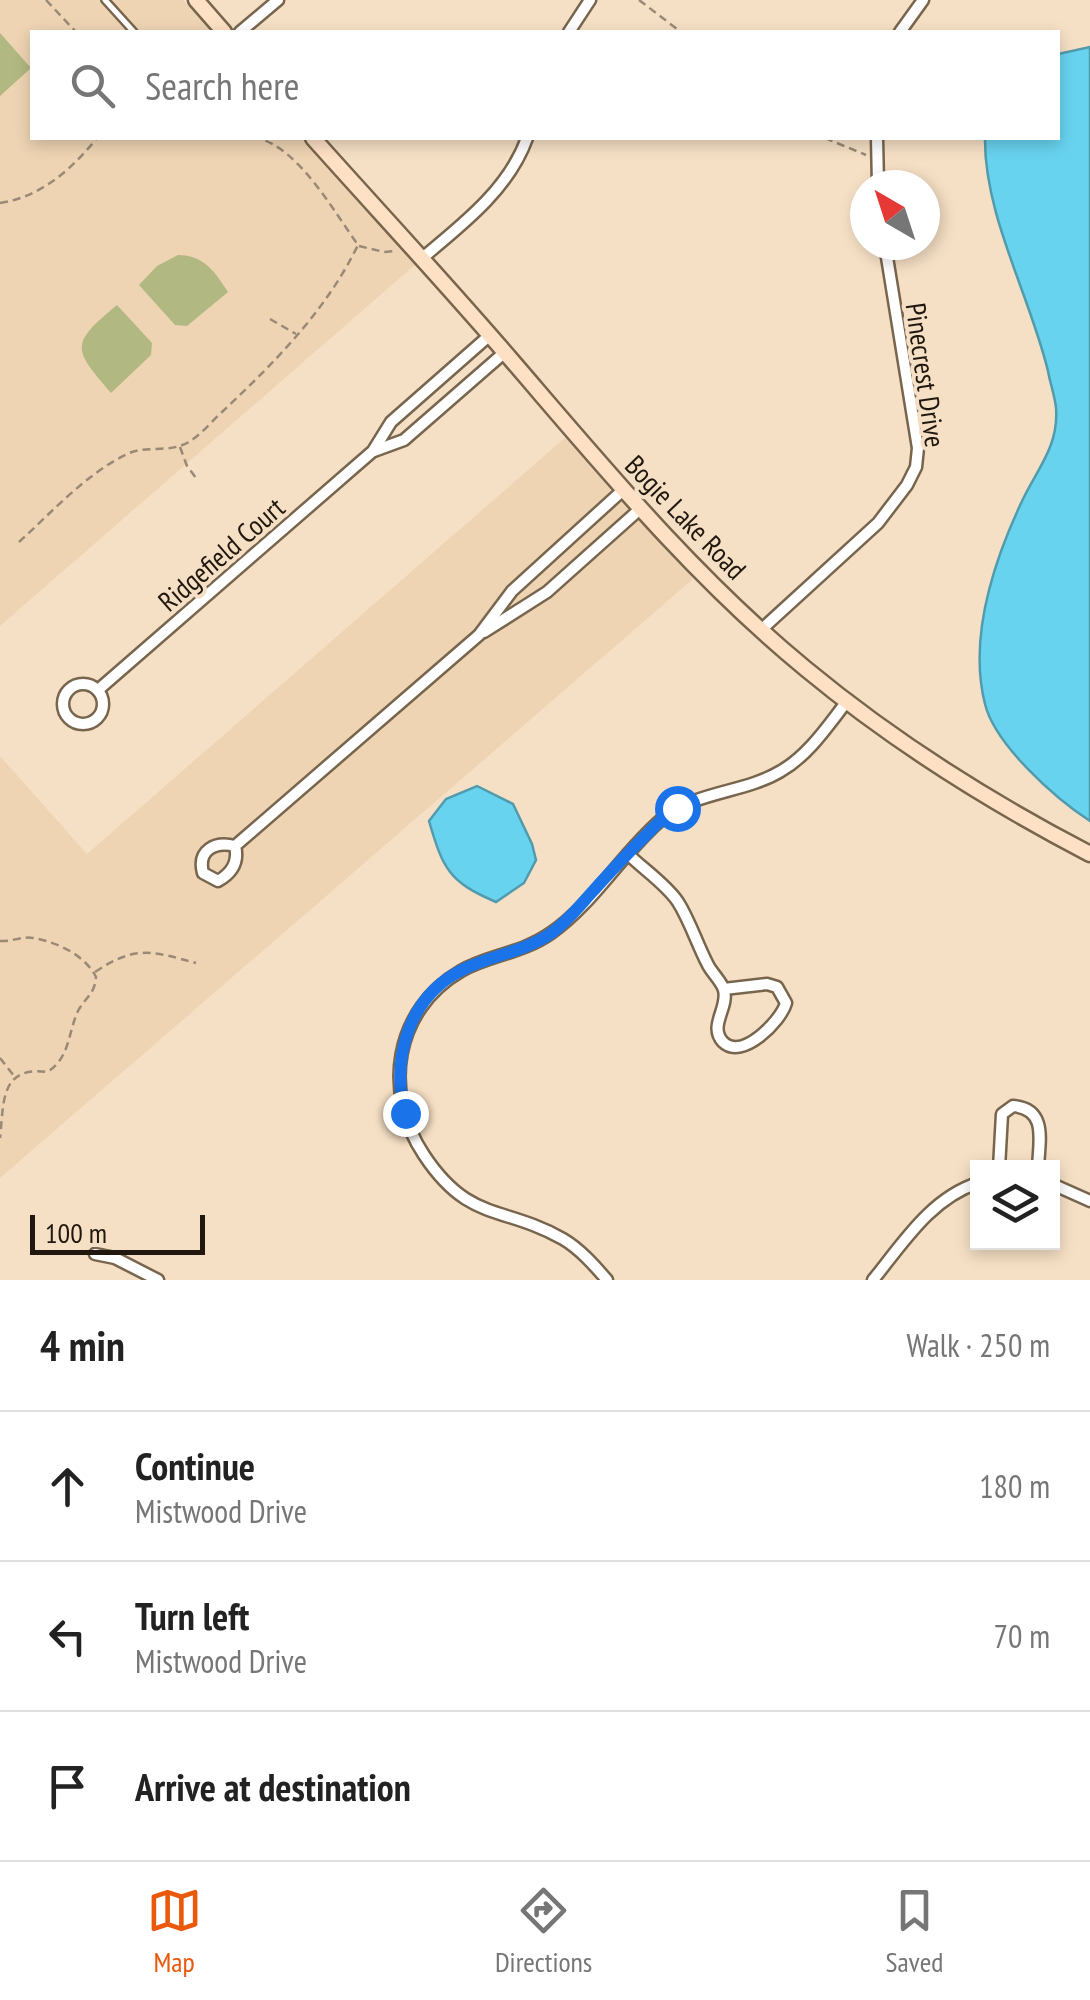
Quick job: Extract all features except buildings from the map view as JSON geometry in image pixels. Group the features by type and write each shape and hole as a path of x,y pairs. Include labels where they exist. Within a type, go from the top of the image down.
{"main road":[{"path":"196,0 222,30"},
{"name":"Bogie Lake Road","path":"315,140 640,509 762,629 806,669 913,749 1021,819 1090,854"}],"street":[{"path":"242,30 278,0"},
{"path":"569,30 590,0"},
{"path":"901,30 922,0"},
{"path":"417,254 498,188 511,172 526,140"},
{"path":"878,140 878,170"},
{"name":"Pinecrest Drive","path":"762,629 878,523 895,504 916,466 913,408 888,260"},
{"name":"Ridgefield Court","path":"98,690 373,451 391,422 490,335"},
{"name":"Ridgefield Court","path":"373,451 404,440 505,352"},
{"path":"235,846 478,635 512,591 623,490"},
{"path":"478,635 524,609 640,509"},
{"path":"558,551 574,568"},
{"path":"607,1280 564,1240 485,1211 445,1184 414,1136 399,1090 406,1032 436,990 465,968 523,949 549,934 573,914 663,818 677,808 780,772 816,740 848,700"},
{"path":"628,854 677,900 724,989 717,1025 726,1045 748,1045 783,1014 786,1003 778,987 768,984 724,989"},
{"path":"999,1160 1002,1114 1014,1106 1027,1107 1036,1114 1040,1124 1038,1160"},
{"path":"874,1280 929,1212 946,1198 970,1187"},
{"path":"1060,1187 1090,1200"},
{"path":"96,1254 115,1258 158,1280"}],"lane":[{"path":"105,0 132,30"}],"path":[{"path":"46,0 74,30"},
{"path":"639,0 679,30"},
{"path":"0,203 22,199 44,188 95,140"},
{"path":"263,140 282,147 295,160 358,246 417,254"},
{"path":"829,140 859,154 878,154"},
{"path":"18,542 83,484 121,457 141,449 179,445 202,431 274,364 358,246"},
{"path":"270,319 298,335"},
{"path":"179,445 196,478"},
{"path":"0,941 31,938 70,951 94,972 96,988 79,1008 63,1057 47,1072 31,1070 15,1077 3,1093 0,1138"},
{"path":"94,972 141,950 196,963"},
{"path":"0,1058 15,1077"}],"shaded area":[{"path":"0,0 183,0 210,30 30,30 30,140 306,140 416,264 0,626"},
{"path":"567,436 693,579 0,1178 0,756 87,854"}],"green space":[{"path":"0,33 30,69 0,96"},
{"path":"178,255 202,261 228,292 187,326 175,325 139,285 157,266"},
{"path":"117,305 152,343 151,355 111,393 89,366 82,347 91,329"}],"water":[{"path":"1090,47 1090,821 1044,785 1001,736 985,704 981,678 982,626 994,573 1012,523 1051,445 1056,421 1055,399 1040,343 992,196 985,140 1060,140 1060,54"},
{"path":"477,786 513,804 536,860 524,883 496,902 468,888 450,872 429,821 446,799"}],"route":[{"path":"405,1113 399,1090 403,1044 412,1020 428,997 465,968 523,949 563,924 677,808"}]}
